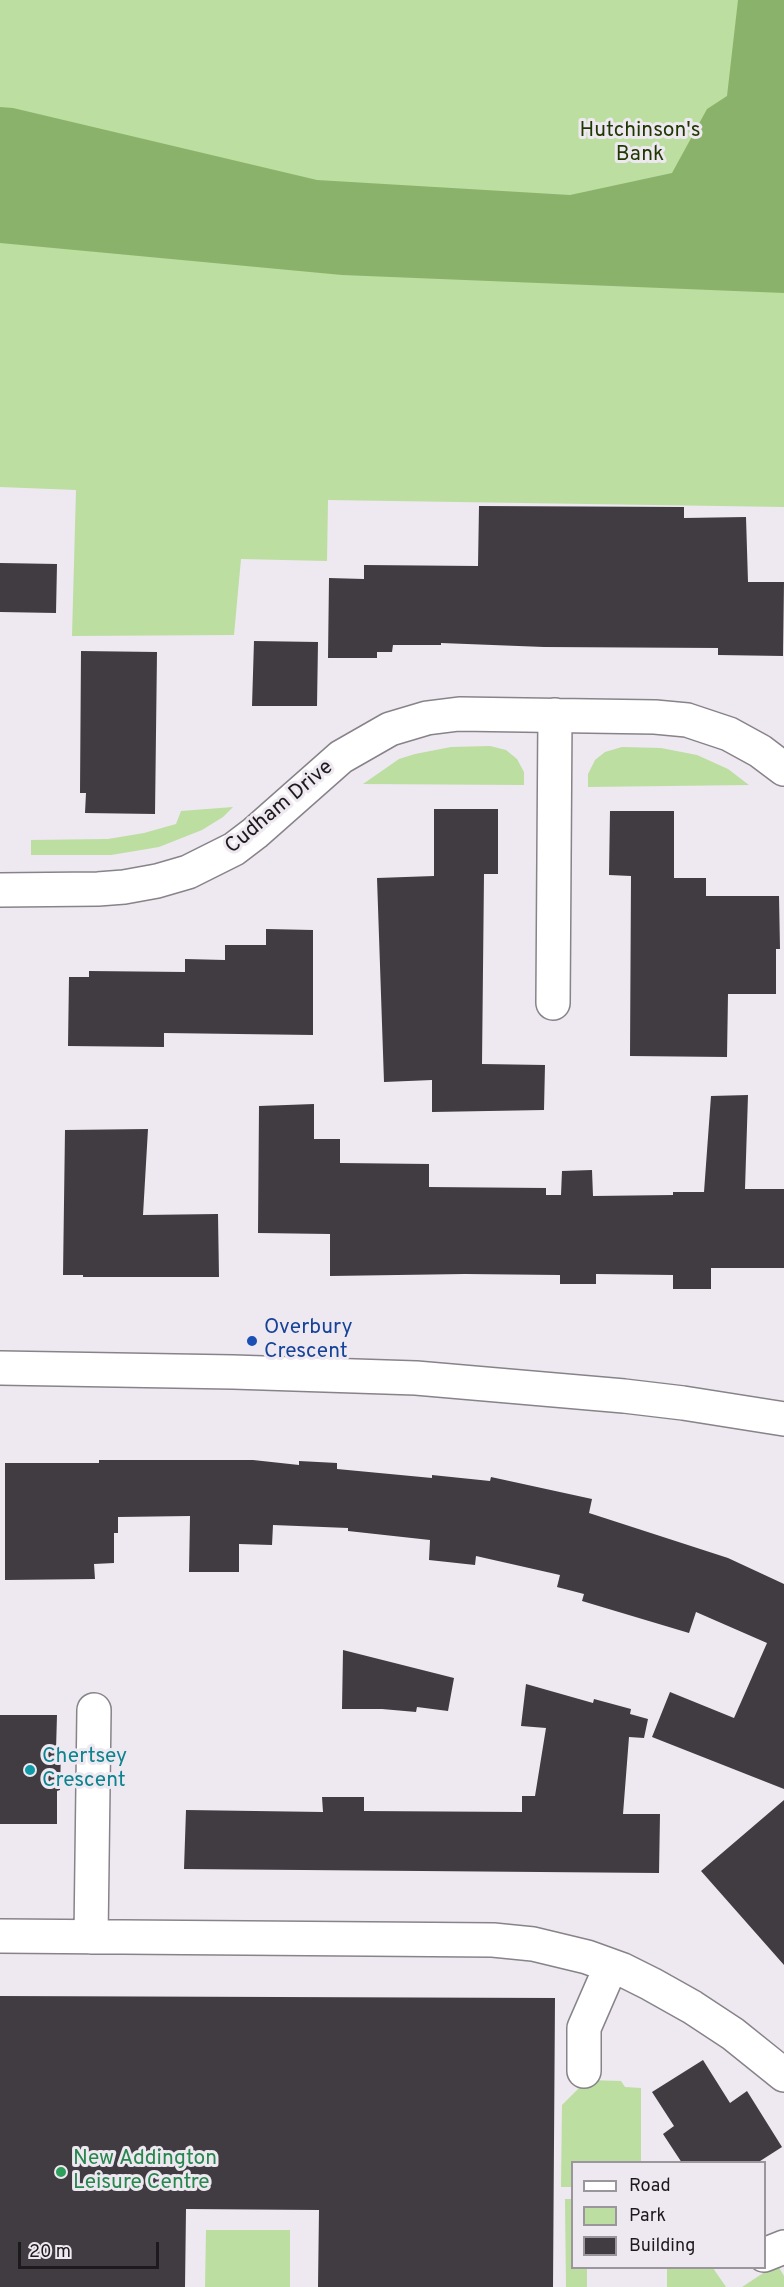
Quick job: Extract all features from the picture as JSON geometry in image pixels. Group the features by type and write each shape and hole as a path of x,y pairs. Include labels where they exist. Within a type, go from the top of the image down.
{"street":[{"name":"Cudham Drive","path":"0,890 123,887 188,872 234,849 341,757 390,729 410,722 459,714 655,717 694,722 715,728 743,741 784,769"},
{"path":"553,1003 555,715"},
{"path":"0,1368 416,1378 555,1389 683,1403 784,1419"},
{"path":"91,1938 94,1710"},
{"path":"0,1936 511,1941 583,1956 611,1966 692,2007 752,2048 784,2075"},
{"path":"584,2071 584,2028 611,1966"},
{"path":"766,2256 784,2247"}],"green space":[{"name":"Hutchinson's Bank","path":"0,0 784,0 784,507 328,500 327,561 241,559 234,635 72,636 76,490 0,487"},
{"path":"738,0 784,0 784,293 342,275 0,243 0,107 13,108 317,180 570,195 672,173 707,109 727,96"},
{"path":"490,746 506,750 517,759 524,772 524,785 363,784 399,759 415,754 451,747"},
{"path":"622,747 661,748 697,755 728,769 749,785 588,787 588,774 595,760 605,752"},
{"path":"233,807 223,817 202,830 159,847 111,855 31,855 31,840 108,839 144,833 176,824 181,811"},
{"path":"587,2080 621,2081 625,2087 641,2088 641,2161 571,2161 571,2187 561,2187 562,2105"},
{"path":"565,2199 571,2199 571,2269 587,2269 587,2287 566,2287"},
{"path":"206,2230 290,2230 290,2287 205,2287"},
{"path":"777,2264 784,2276 784,2287 742,2287"},
{"path":"667,2269 714,2269 726,2287 667,2287"}],"building":[{"path":"479,506 684,507 684,518 746,517 748,582 784,582 783,656 718,655 718,648 544,647 441,643 441,645 393,645 392,652 377,652 377,658 328,658 329,578 364,579 364,565 478,566"},
{"path":"0,563 57,564 56,613 0,612"},
{"path":"254,641 318,642 317,706 252,706"},
{"path":"81,651 157,652 155,814 85,813 86,793 80,793"},
{"path":"434,809 498,809 498,874 484,874 482,1064 545,1065 544,1110 432,1112 432,1080 384,1082 377,878 434,876"},
{"path":"610,811 674,811 674,878 706,878 706,896 779,896 780,949 776,949 776,994 728,994 727,1057 630,1056 631,876 609,875"},
{"path":"266,929 313,930 313,1035 164,1033 164,1047 68,1046 69,977 89,977 89,971 185,972 185,959 225,960 225,945 266,945"},
{"path":"748,1095 745,1189 784,1189 784,1268 711,1268 711,1289 673,1289 673,1275 596,1274 596,1284 560,1284 560,1275 330,1276 330,1234 258,1233 259,1106 314,1104 314,1139 340,1139 340,1163 429,1164 429,1187 546,1188 546,1195 561,1195 562,1171 592,1170 593,1196 673,1195 673,1192 704,1192 711,1096"},
{"path":"148,1129 143,1215 218,1214 219,1277 63,1275 65,1130"},
{"path":"99,1460 253,1460 299,1465 299,1461 337,1463 337,1469 432,1478 432,1475 490,1481 491,1477 592,1499 589,1513 728,1558 784,1584 784,1789 652,1737 670,1692 734,1718 767,1643 696,1612 689,1633 582,1601 584,1594 557,1587 560,1575 476,1556 475,1565 429,1560 430,1540 348,1531 348,1528 273,1525 272,1545 239,1544 239,1572 189,1572 190,1516 118,1517 118,1533 114,1533 114,1563 94,1564 95,1579 5,1580 5,1463 99,1463"},
{"path":"343,1650 454,1678 448,1711 417,1707 416,1712 342,1709"},
{"path":"526,1684 593,1703 594,1699 631,1709 630,1714 648,1719 644,1738 629,1737 623,1814 660,1814 659,1873 184,1869 186,1810 323,1812 322,1797 364,1797 364,1811 522,1812 522,1796 535,1796 546,1728 521,1726"},
{"name":"Chertsey Crescent","path":"0,1715 57,1715 56,1750 61,1750 57,1824 0,1824"},
{"path":"784,1800 784,1965 701,1871"},
{"path":"0,1996 555,1998 553,2287 318,2287 319,2210 186,2209 185,2287 0,2287"},
{"path":"703,2060 730,2103 747,2091 782,2147 760,2161 681,2161 663,2134 674,2126 652,2092"}],"place":[{"name":"Overbury Crescent","path":"252,1341"},
{"name":"Chertsey Crescent","path":"30,1770"},
{"name":"New Addington Leisure Centre","path":"61,2172"}]}
